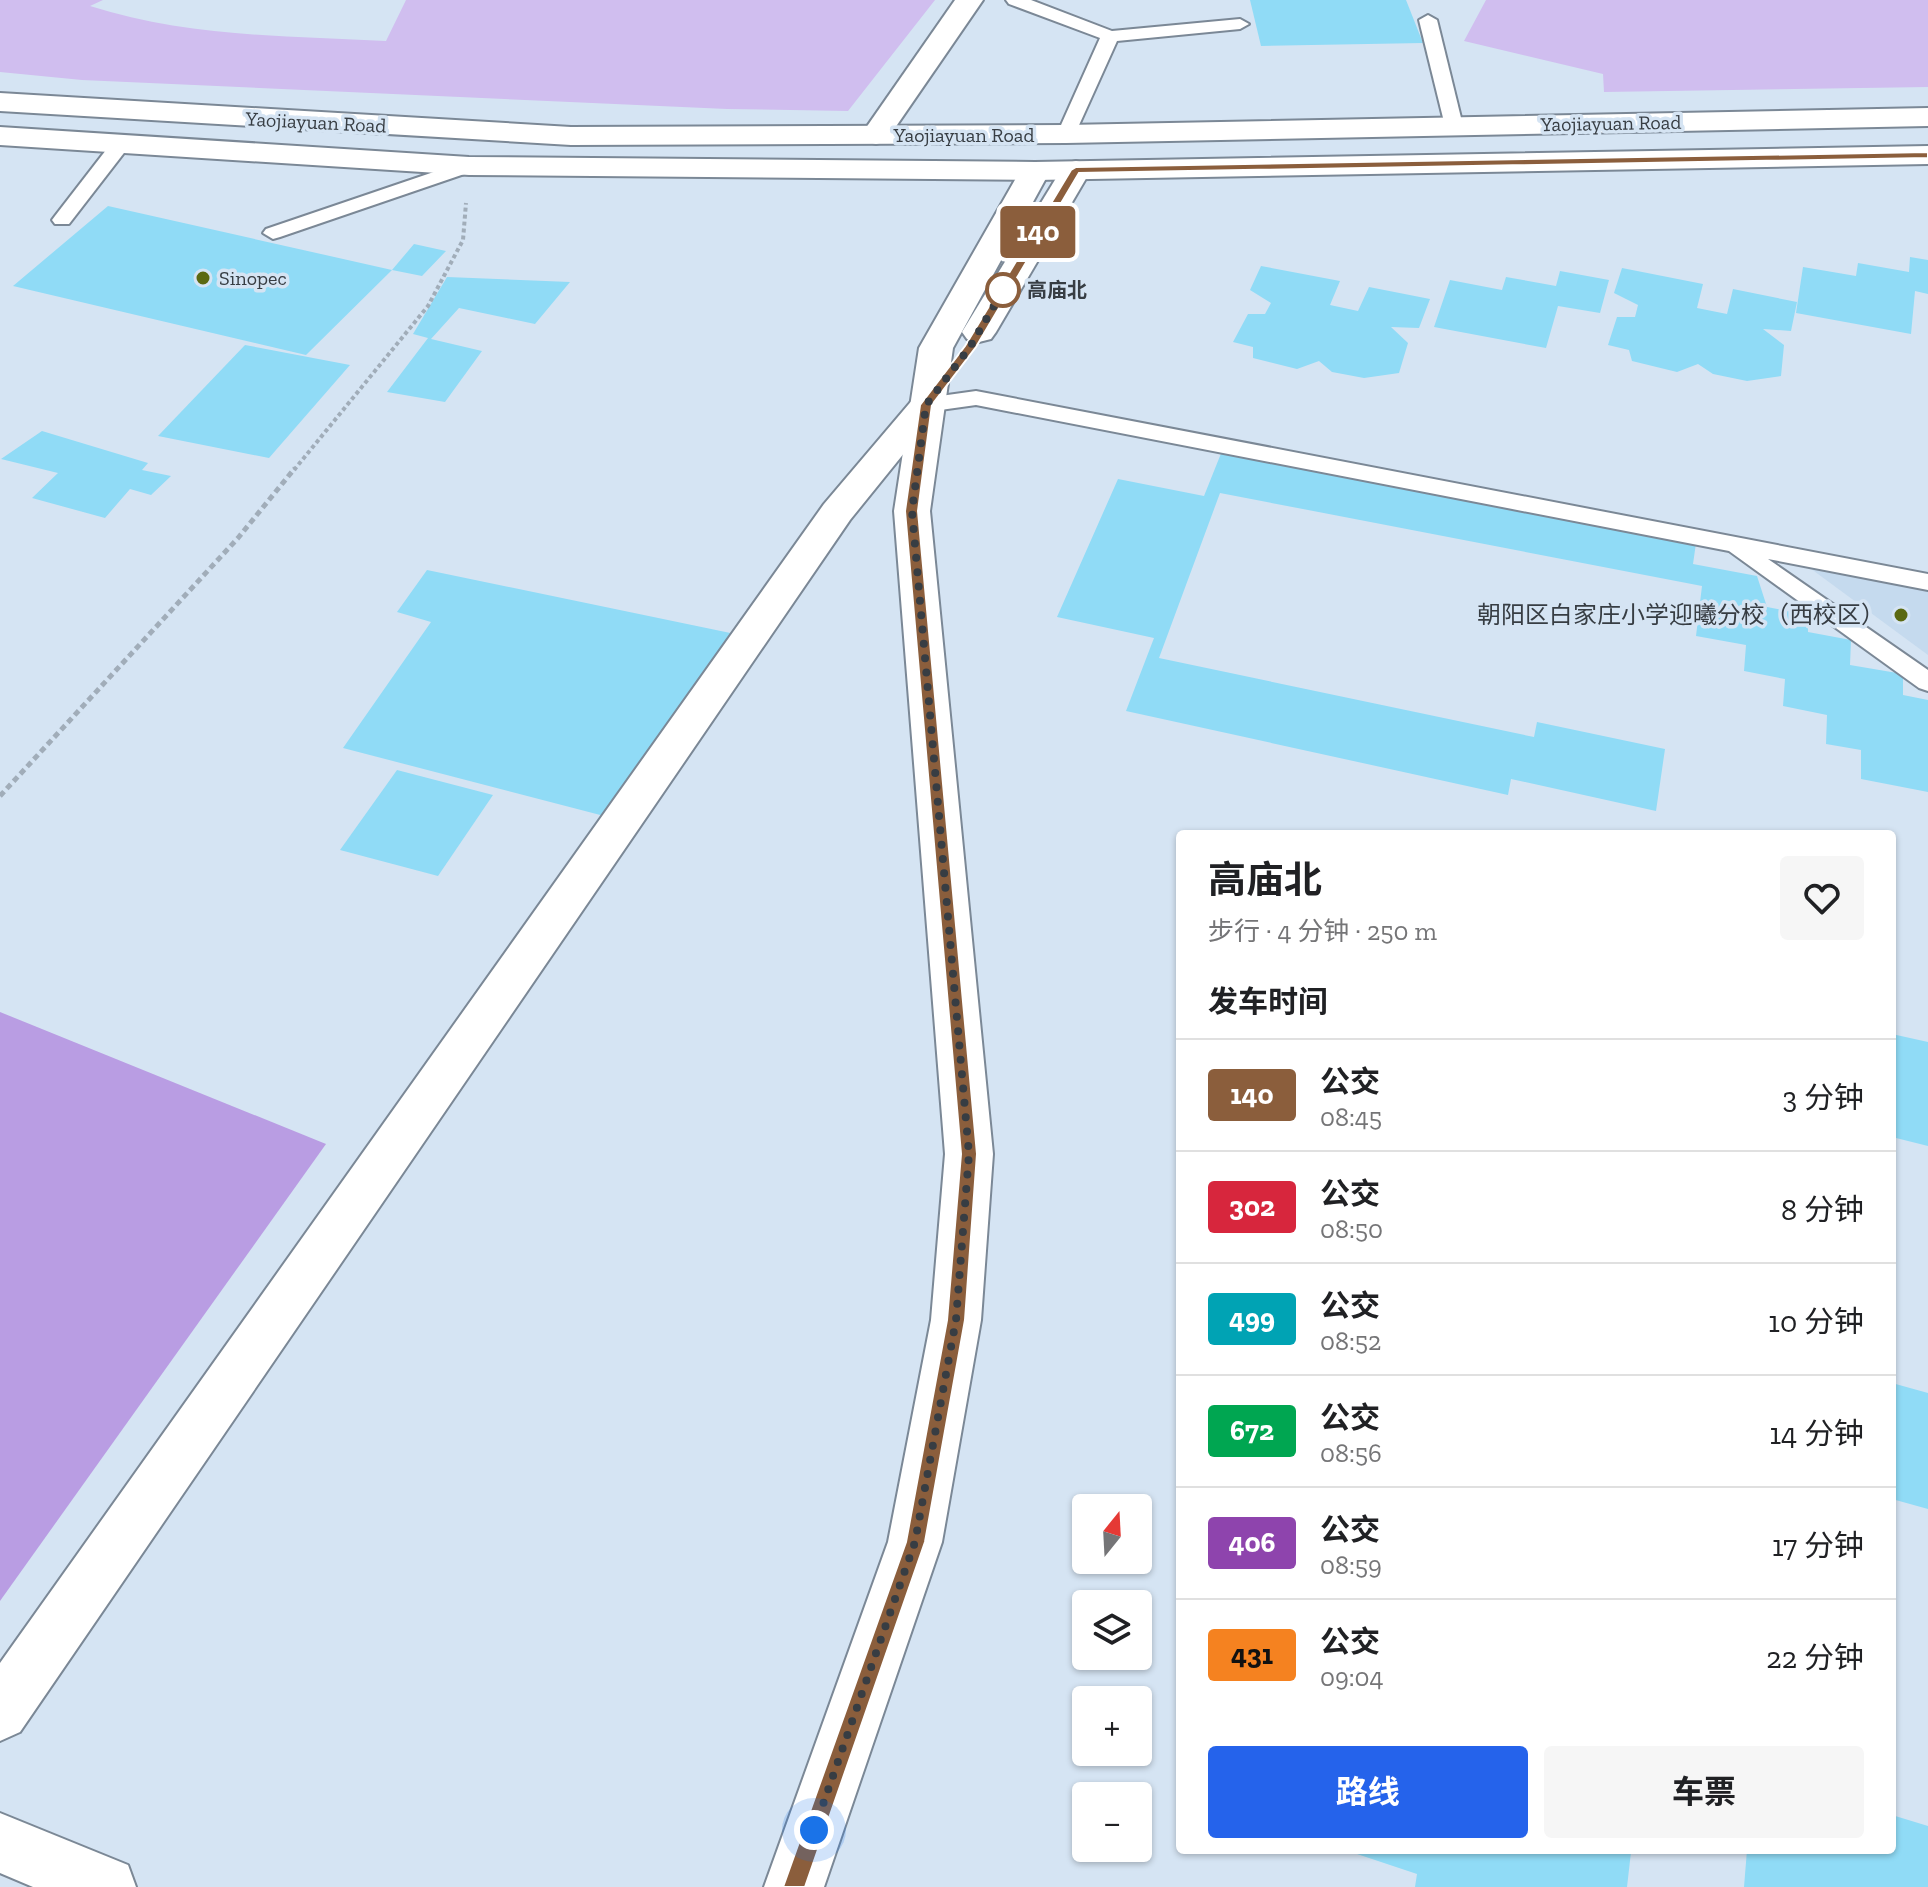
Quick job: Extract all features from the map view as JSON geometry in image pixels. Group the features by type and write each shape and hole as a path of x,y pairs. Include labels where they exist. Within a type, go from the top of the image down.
{"main road":[{"path":"876,135 969,0"},
{"name":"Yaojiayuan Road","path":"0,102 571,136 1066,134 1928,117"},
{"name":"Yaojiayuan Road","path":"0,136 469,166 1035,171 1928,155"},
{"path":"0,1712 837,512 970,347 1076,170"},
{"path":"794,1887 915,1542 956,1320 969,1154 912,511 936,348 1035,171"},
{"path":"0,1843 106,1887"}],"lane":[{"path":"1015,0 1110,36 1240,24"},
{"path":"1428,20 1454,126"},
{"path":"1066,134 1110,36"},
{"path":"62,220 120,145"},
{"path":"273,233 469,166"},
{"path":"926,405 976,398 1928,582"},
{"path":"1730,544 1928,682"}],"path":[{"path":"0,796 238,538 428,306 463,240 469,166"}],"shaded area":[{"path":"0,0 103,0 90,6 163,24 274,36 386,41 406,0 935,0 848,111 727,109 82,80 0,72"},
{"path":"1486,0 1928,0 1928,87 1604,92 1603,74 1464,41"},
{"name":"朝阳区白家庄小学迎曦分校（西校区）","path":"1780,546 1928,576 1928,655"},
{"path":"0,1012 326,1144 0,1601"}],"building":[{"path":"1250,0 1406,0 1423,43 1261,46"},
{"name":"Sinopec","path":"108,206 392,270 306,355 13,286"},
{"path":"414,244 446,251 422,276 392,270"},
{"path":"1910,257 1928,260 1928,294 1915,291 1911,334 1796,313 1803,267 1856,276 1858,263 1909,272"},
{"path":"1261,266 1340,281 1330,305 1358,311 1369,287 1430,299 1419,328 1391,327 1408,343 1399,373 1364,378 1332,372 1319,361 1297,369 1253,358 1253,347 1233,342 1248,314 1265,314 1271,303 1250,290"},
{"path":"1622,268 1703,284 1697,308 1727,314 1733,289 1797,302 1791,331 1763,329 1784,345 1781,376 1747,381 1713,374 1698,364 1677,372 1632,361 1629,350 1608,345 1617,317 1635,317 1638,305 1614,293"},
{"path":"1560,271 1609,280 1600,313 1558,306 1546,348 1434,327 1450,280 1502,290 1506,277 1556,286"},
{"path":"447,277 570,282 535,324 459,308 431,339 482,351 445,402 387,392 428,338 413,334"},
{"path":"245,345 350,365 269,458 158,436"},
{"path":"42,431 148,463 142,470 171,476 151,495 130,489 105,518 32,498 58,473 1,459"},
{"path":"1222,451 1696,543 1693,564 1757,576 1767,607 1808,615 1808,632 1851,640 1850,665 1903,674 1903,695 1928,700 1928,792 1861,779 1861,750 1826,744 1827,715 1783,706 1785,679 1744,671 1746,645 1696,636 1702,586 1220,493 1159,658 1534,737 1537,722 1665,749 1656,811 1511,779 1508,795 1126,711 1154,638 1057,617 1118,479 1204,496"},
{"path":"427,570 740,635 608,817 343,748 431,622 397,612"},
{"path":"397,770 493,795 438,876 340,850"},
{"path":"1896,1035 1928,1042 1928,1146 1896,1138"},
{"path":"1896,1384 1928,1393 1928,1509 1896,1500"},
{"path":"1896,1816 1928,1826 1928,1887 1744,1887 1747,1854 1896,1854"},
{"path":"1357,1854 1631,1854 1627,1887 1415,1887 1417,1874"}],"bus line":[{"name":"140","path":"794,1887 915,1542 956,1320 969,1154 912,511 926,405 970,347 1076,170 1928,155"}],"place":[{"name":"Sinopec","path":"203,278"},
{"name":"高庙北","path":"1003,290"},
{"name":"朝阳区白家庄小学迎曦分校（西校区）","path":"1901,615"}],"route":[{"path":"814,1830 915,1542 956,1320 969,1154 912,511 926,405 970,347 1005,287 1003,290"}]}
